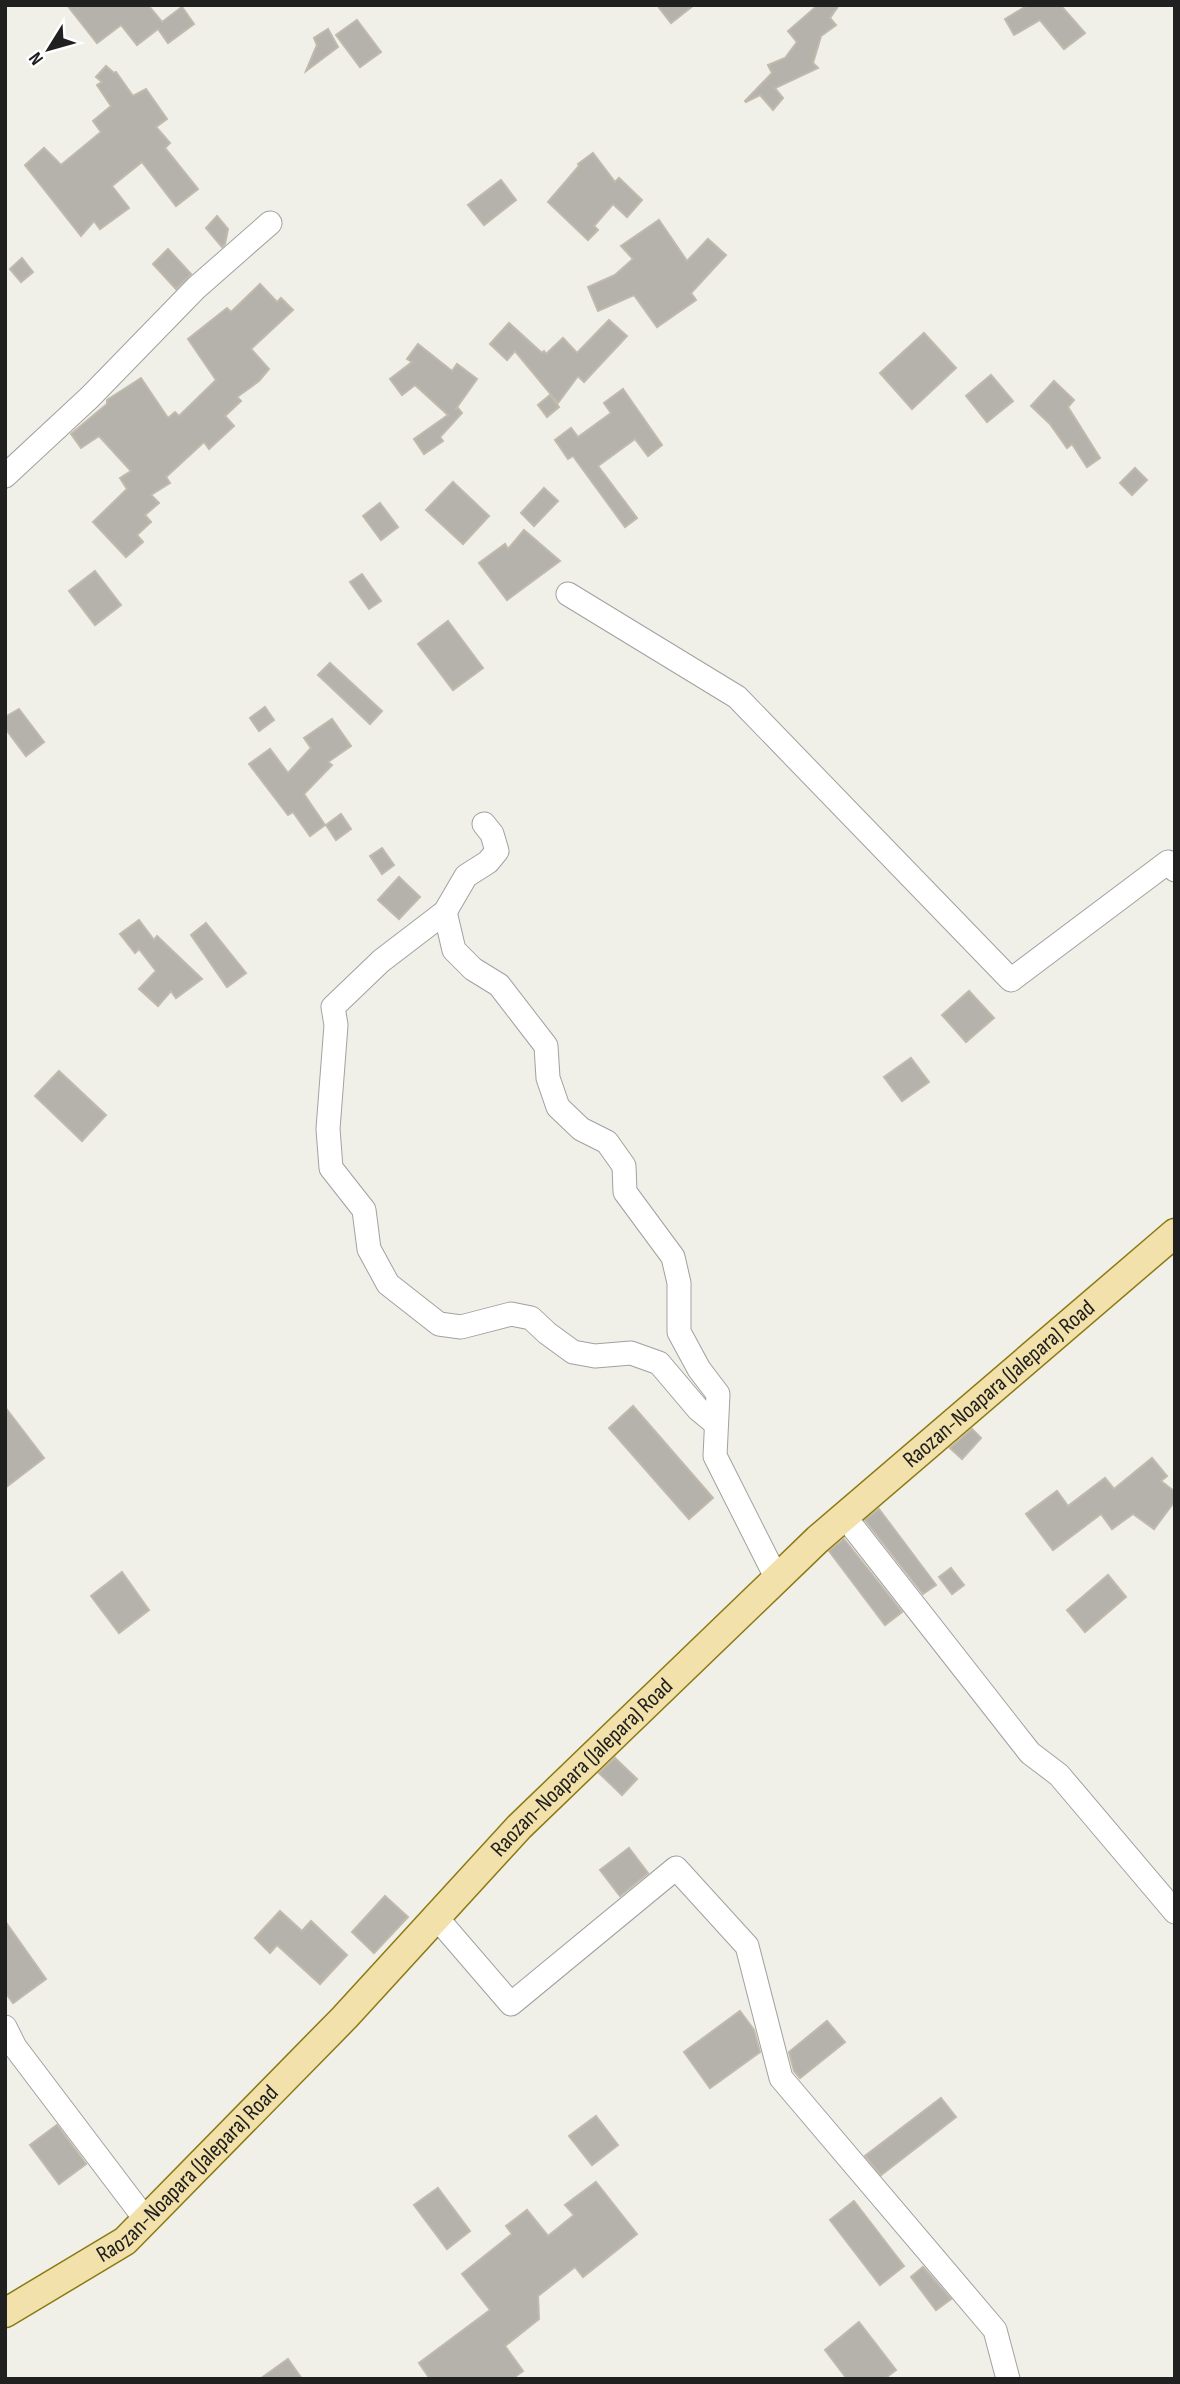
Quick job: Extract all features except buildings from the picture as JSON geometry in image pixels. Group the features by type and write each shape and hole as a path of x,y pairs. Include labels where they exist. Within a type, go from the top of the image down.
{"main road":[{"name":"Raozan-Noapara (Jalepara) Road","path":"5,2312 125,2241 345,2017 519,1827 777,1579 845,1517 1175,1233"}],"street":[{"path":"5,476 90,397 196,288 270,223"},
{"path":"568,594 737,697 1011,980 1168,862 1175,870"},
{"path":"484,824 492,834 497,851 488,862 466,876 445,912 381,961 333,1007 336,1025 328,1129 331,1168 364,1210 369,1249 388,1284 439,1324 461,1327 511,1314 531,1318 573,1352 595,1356 631,1353 659,1363 698,1409 715,1423"},
{"path":"445,912 454,950 473,969 499,985 546,1046 548,1078 558,1107 582,1129 607,1142 624,1166 625,1192 673,1257 679,1283 679,1332 699,1369 718,1394 715,1456 777,1579"},
{"path":"845,1517 1030,1753 1059,1775 1175,1912"},
{"path":"436,1917 511,2004 676,1868 747,1946 780,2078 995,2330 1008,2379"},
{"path":"5,2027 15,2047 146,2220"}]}
